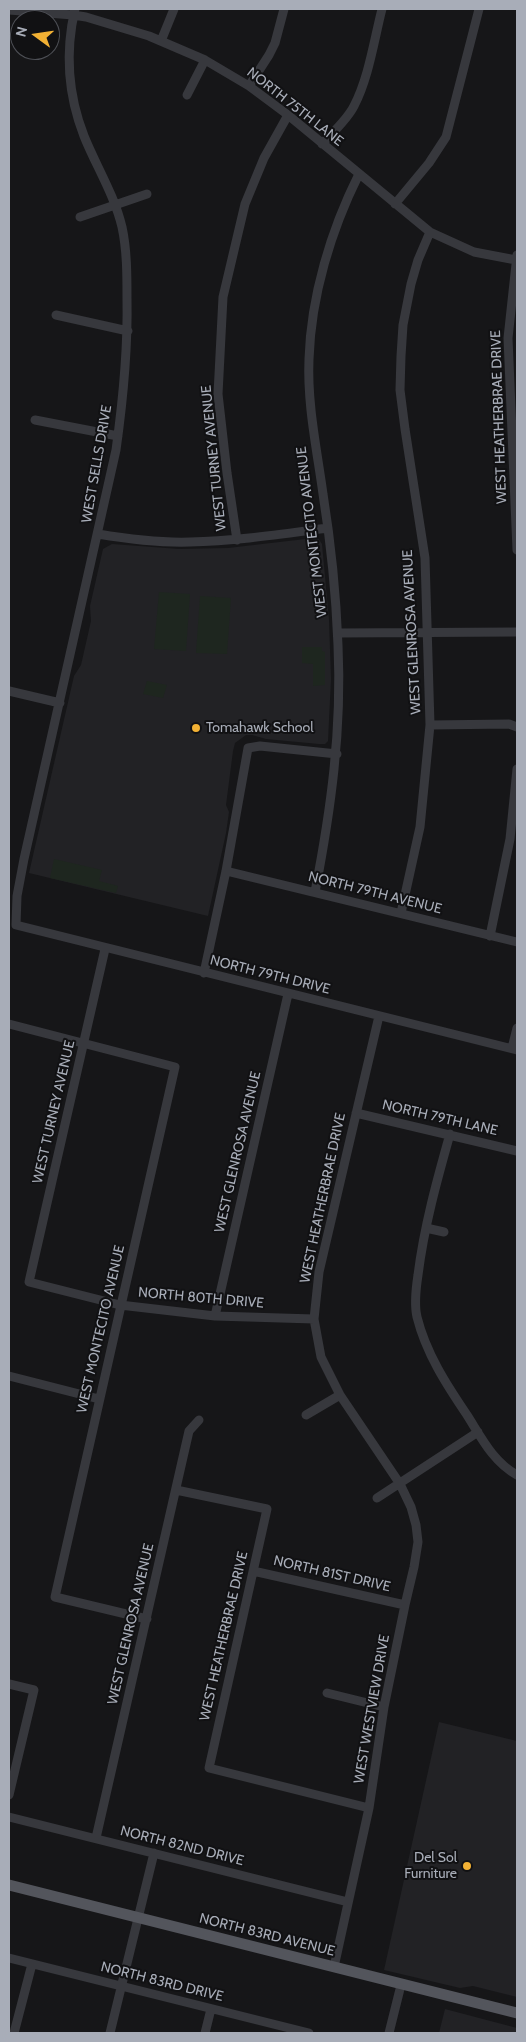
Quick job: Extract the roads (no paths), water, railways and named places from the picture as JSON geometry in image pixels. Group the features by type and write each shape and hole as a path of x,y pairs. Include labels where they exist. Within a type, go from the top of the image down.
{"main road":[{"name":"NORTH 83RD AVENUE","path":"9,1885 517,2013"}],"street":[{"path":"161,41 174,9"},
{"path":"248,86 272,50 284,9"},
{"path":"322,144 339,127 354,106 369,61 382,9"},
{"path":"395,204 429,163 446,137 479,9"},
{"name":"NORTH 75TH LANE","path":"9,10 74,12 161,41 205,60 248,86 288,116 430,232 474,252 517,257"},
{"name":"WEST SELLS DRIVE","path":"16,925 19,887 118,436 128,331 125,242 116,205 84,136 74,102 69,75 68,49 74,12"},
{"path":"186,95 205,60"},
{"name":"WEST TURNEY AVENUE","path":"237,540 218,394 223,297 245,204 264,158 288,116"},
{"name":"WEST MONTECITO AVENUE","path":"315,892 328,828 337,754 340,700 338,633 328,528 312,421 308,359 314,312 323,268 336,227 359,174"},
{"path":"80,217 147,194"},
{"name":"WEST GLENROSA AVENUE","path":"400,913 420,827 430,725 425,558 400,390 402,332 418,260 430,232"},
{"name":"WEST HEATHERBRAE DRIVE","path":"517,257 508,338 517,550"},
{"path":"56,314 128,331"},
{"path":"35,420 118,436"},
{"path":"98,534 125,539 188,542 237,540 328,528"},
{"path":"338,633 517,632"},
{"path":"9,690 60,703"},
{"path":"430,725 509,724 517,727"},
{"path":"204,973 226,871 248,748 260,746 337,754"},
{"path":"490,936 510,839 517,769"},
{"name":"NORTH 79TH AVENUE","path":"226,871 517,942"},
{"name":"NORTH 79TH DRIVE","path":"16,925 105,949 515,1049"},
{"name":"WEST TURNEY AVENUE","path":"29,1282 105,949"},
{"name":"WEST GLENROSA AVENUE","path":"215,1316 288,994"},
{"name":"WEST HEATHERBRAE DRIVE","path":"379,1016 319,1272 314,1319 321,1357 340,1395 400,1484"},
{"path":"9,1024 83,1042"},
{"path":"515,1049 517,1028"},
{"name":"WEST MONTECITO AVENUE","path":"83,1042 175,1067 55,1597 147,1619"},
{"name":"NORTH 79TH LANE","path":"356,1113 517,1151"},
{"path":"450,1134 421,1251 416,1290 417,1315 428,1349 441,1376 495,1456 508,1470 517,1475"},
{"path":"426,1228 444,1232"},
{"name":"NORTH 80TH DRIVE","path":"29,1282 120,1305 215,1316 314,1319"},
{"path":"9,1376 99,1399"},
{"path":"306,1415 340,1395"},
{"name":"WEST GLENROSA AVENUE","path":"96,1838 189,1431 199,1420"},
{"path":"377,1498 478,1432"},
{"name":"WEST WESTVIEW DRIVE","path":"334,1967 369,1808 384,1707 418,1542 411,1507 400,1484"},
{"name":"WEST HEATHERBRAE DRIVE","path":"176,1490 267,1509 209,1768 369,1808"},
{"name":"NORTH 81ST DRIVE","path":"253,1571 404,1604"},
{"path":"9,1684 34,1690 9,1795"},
{"path":"326,1694 384,1707"},
{"name":"NORTH 82ND DRIVE","path":"9,1817 348,1902"},
{"path":"110,2033 154,1853"},
{"name":"NORTH 83RD DRIVE","path":"9,1958 297,2032 309,2033"},
{"path":"14,2033 32,1964"},
{"path":"389,2033 401,1984"},
{"path":"205,2033 211,2009"}],"place":[{"name":"Tomahawk School","path":"196,728"},
{"name":"Del Sol Furniture","path":"467,1866"}]}
